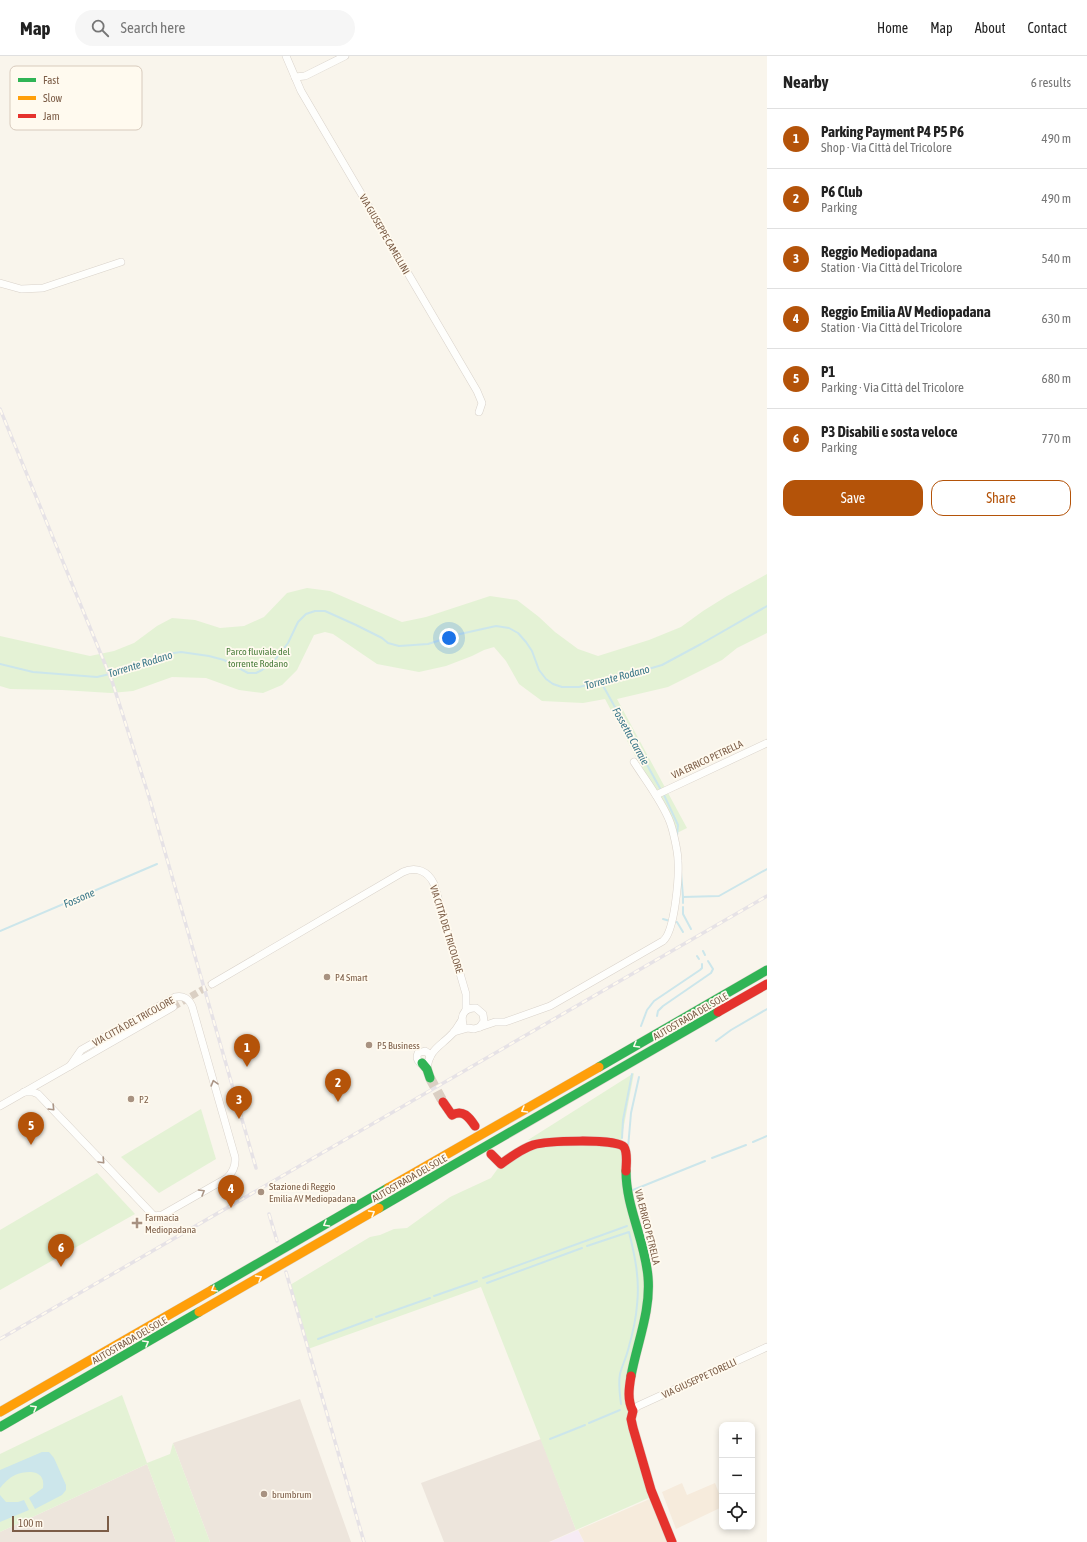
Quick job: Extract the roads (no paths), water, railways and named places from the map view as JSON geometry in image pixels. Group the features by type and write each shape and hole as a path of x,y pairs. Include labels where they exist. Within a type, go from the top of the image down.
{"main road":[{"name":"AUTOSTRADA DEL SOLE","path":"0,1412 767,970"},
{"name":"AUTOSTRADA DEL SOLE","path":"0,1427 767,984"},
{"path":"443,1102 452,1115 457,1112 464,1112 468,1115 475,1126"},
{"name":"VIA ERRICO PETRELLA","path":"491,1154 501,1164 530,1146 546,1142 609,1142 620,1144 624,1148 626,1188 646,1261 649,1283 646,1315 630,1381 629,1403 630,1408 633,1411 631,1419 633,1428 649,1483 672,1542"}],"street":[{"name":"VIA GIUSEPPE CAMELLINI","path":"286,56 301,91 478,391 482,404 479,412"},
{"path":"295,77 305,76 345,56"},
{"path":"0,283 21,289 43,288 120,262"},
{"name":"VIA ERRICO PETRELLA","path":"656,796 767,743"},
{"path":"454,1032 468,1028 474,1029 495,1022 505,1022 554,1004 663,941 667,937 674,915 678,861 670,822 656,796 634,762"},
{"name":"VIA CITTÀ DEL TRICOLORE","path":"212,984 403,872 416,869 424,872 432,879 466,994"},
{"path":"466,994 476,1008 495,1022"},
{"path":"427,1063 435,1048 454,1032 462,1020 462,1016 466,1010 466,994"},
{"name":"VIA CITTÀ DEL TRICOLORE","path":"0,1106 24,1092 70,1066 81,1050 174,997 179,996 186,998 191,1003 193,1008 236,1164 227,1178 162,1215 154,1216 38,1094 33,1092 24,1092"},
{"path":"70,1066 173,1007"},
{"path":"466,1010 469,1008 476,1008"},
{"path":"480,1027 484,1021 483,1014"},
{"path":"462,1020 468,1028"},
{"name":"VIA GIUSEPPE TORELLI","path":"633,1411 638,1406 767,1347"}],"water":[{"path":"42,1452 49,1452 54,1458 66,1485 66,1490 62,1495 35,1509 29,1498 43,1488 42,1477 35,1472 20,1473 5,1482 0,1488 0,1470"},
{"path":"0,1495 6,1502 18,1502 24,1500 29,1510 0,1522"}],"waterway":[{"name":"Torrente Rodano","path":"0,664 33,672 97,677 127,670 167,654 181,652 224,660 248,673 256,673 274,661 288,643 298,622 306,614 315,611 325,611 382,638 388,643 399,646 428,644 460,634 496,626 509,628 518,633 526,642 532,651 539,670 546,679 553,684 562,687 579,687 662,665 767,606"},
{"name":"Fossetta Carraie","path":"601,682 661,790"},
{"name":"Fossetta Carraie","path":"664,795 678,825 677,836"},
{"name":"Fossone","path":"0,931 157,864"},
{"name":"Fossetta Carraie","path":"681,872 683,897 719,896 767,869"},
{"name":"Fossetta Carraie","path":"683,897 683,903"},
{"path":"683,907 683,914 691,929"},
{"path":"663,919 670,921"},
{"path":"675,922 677,922 683,932"},
{"path":"703,951 705,955"},
{"path":"657,1016 658,1011 663,1006 711,973 713,969 708,961"},
{"path":"641,1026 647,1010 654,1001 700,970 702,968 702,964"},
{"path":"716,1041 731,1030 767,1009"},
{"path":"622,1138 623,1120 632,1074"},
{"path":"628,1148 631,1113 639,1077"},
{"path":"753,1142 767,1136"},
{"path":"712,1158 746,1145"},
{"path":"633,1190 705,1161"},
{"path":"483,1278 627,1226"},
{"path":"587,1246 629,1232 636,1268 638,1296 632,1334 620,1374 619,1386 621,1404"},
{"path":"487,1283 582,1248"},
{"path":"434,1296 477,1281"},
{"path":"376,1317 430,1298"},
{"path":"318,1339 372,1319"},
{"path":"589,1423 620,1410"},
{"path":"550,1439 585,1425"}],"tunnel":[{"path":"173,1007 212,984"},
{"path":"430,1078 443,1102"}],"railway":[{"path":"0,409 112,681 150,800 256,1168"},
{"path":"0,1339 767,896"},
{"path":"269,1214 277,1241"},
{"path":"286,1272 364,1542"}],"place":[{"name":"P4 Smart","path":"327,977"},
{"name":"P5 Business","path":"369,1045"},
{"name":"Parking Payment P4 P5 P6","path":"247,1067"},
{"name":"P2","path":"131,1099"},
{"name":"P6 Club","path":"338,1102"},
{"name":"Reggio Mediopadana","path":"239,1119"},
{"name":"P1","path":"31,1145"},
{"name":"Stazione di Reggio Emilia AV Mediopadana","path":"261,1192"},
{"name":"Reggio Emilia AV Mediopadana","path":"231,1208"},
{"name":"Farmacia Mediopadana","path":"137,1223"},
{"name":"P3 Disabili e sosta veloce","path":"61,1267"},
{"name":"brumbrum","path":"264,1494"}],"park label":[{"name":"Parco fluviale del torrente Rodano","path":"258,656"}]}
